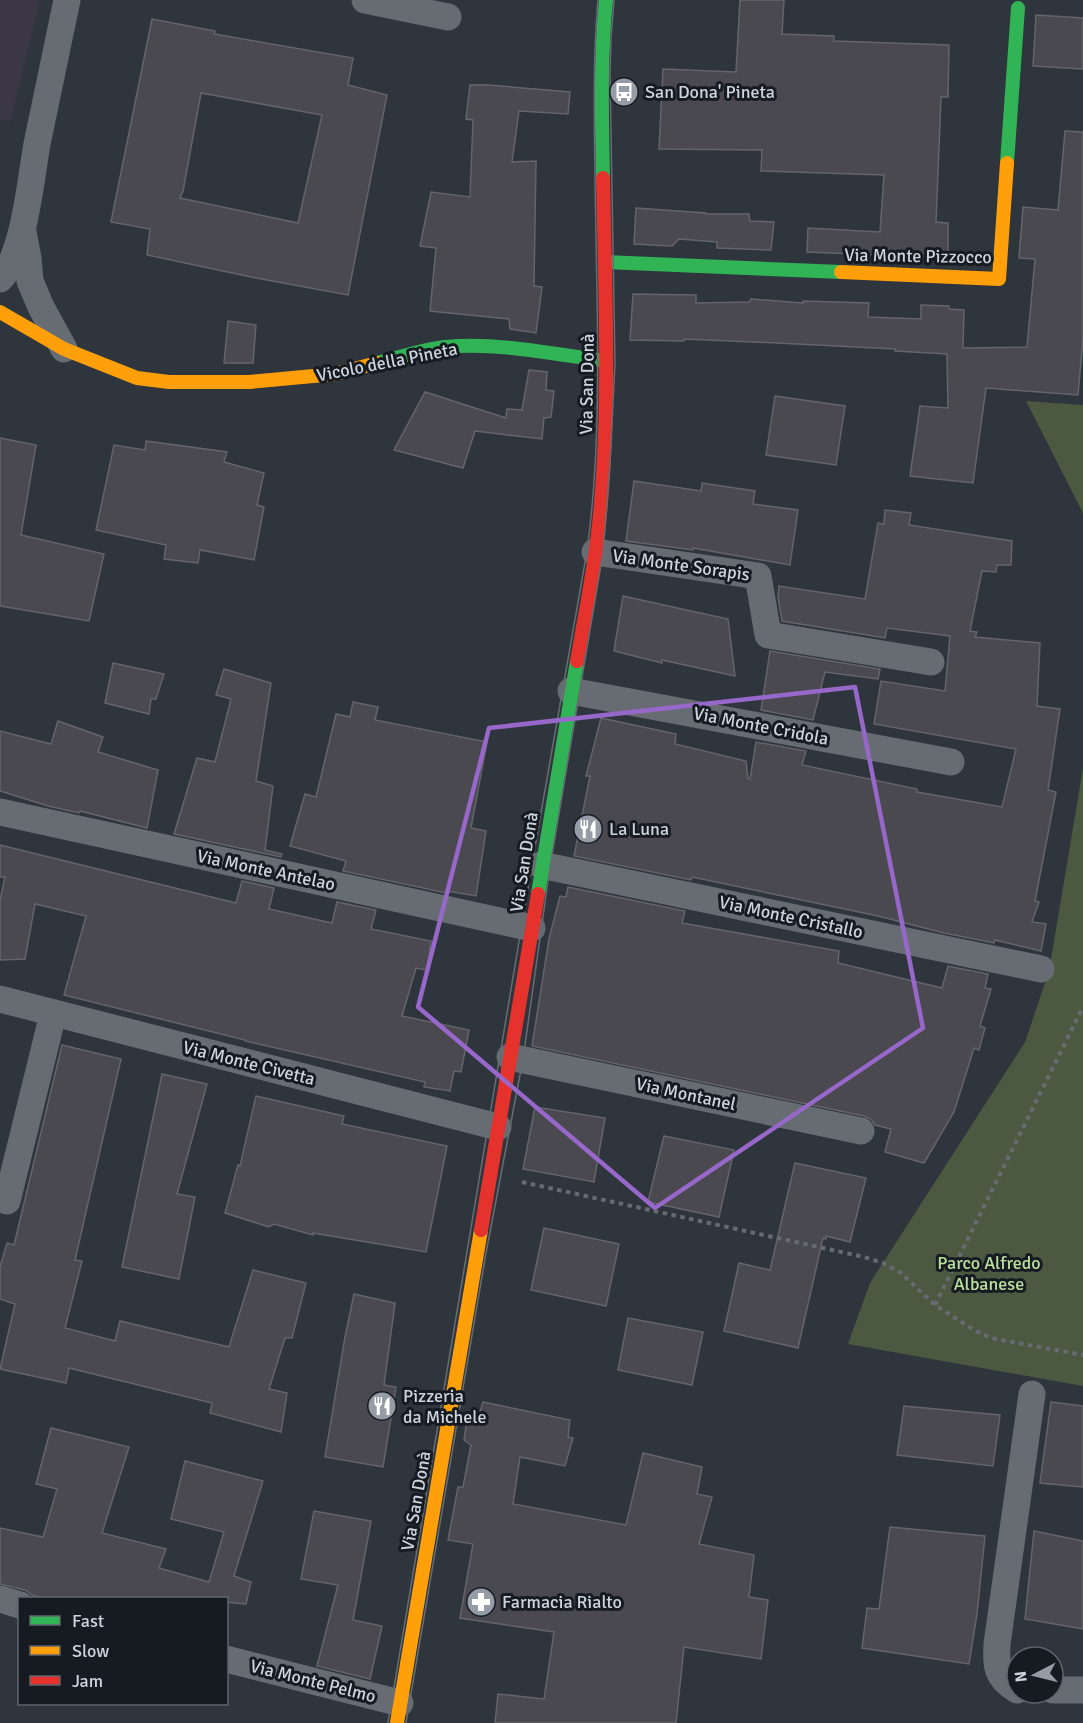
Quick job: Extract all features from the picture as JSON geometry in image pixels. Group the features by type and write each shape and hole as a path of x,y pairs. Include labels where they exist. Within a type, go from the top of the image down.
{"street":[{"path":"0,279 13,258 22,228 67,0"},
{"path":"366,0 434,10"},
{"name":"Via San Donà","path":"398,1713 532,928 601,504 606,361 602,39 606,0"},
{"name":"Via Monte Pizzocco","path":"605,262 999,279 1018,8"},
{"path":"22,228 30,281 41,308 64,349"},
{"name":"Vicolo della Pineta","path":"0,312 64,349 137,378 169,382 249,382 335,374 443,347 508,348 606,361"},
{"name":"Via Monte Sorapis","path":"595,552 758,576 768,635 931,662"},
{"name":"Via Monte Cridola","path":"571,691 951,762"},
{"name":"Via Monte Antelao","path":"0,812 532,928"},
{"name":"Via Monte Cristallo","path":"541,866 1041,969"},
{"name":"Via Monte Civetta","path":"0,999 498,1127"},
{"path":"7,1201 53,1014"},
{"name":"Via Montanel","path":"510,1057 861,1131"},
{"path":"1005,1683 996,1667 997,1644 1032,1394"},
{"path":"0,1599 18,1604"},
{"name":"Via Monte Pelmo","path":"228,1660 398,1713"},
{"path":"1065,1690 1083,1690"}],"path":[{"path":"935,1305 1083,1007"},
{"path":"514,1180 864,1257 883,1263 901,1273 935,1305 958,1321 991,1338 1083,1355"}],"highlighted area":[{"path":"855,687 923,1028 655,1208 418,1007 489,728"}],"shaded area":[{"path":"0,0 40,0 10,122 0,120"}],"green space":[{"path":"1026,401 1083,405 1083,514 1082,511"},
{"name":"Parco Alfredo Albanese","path":"1083,768 1083,1386 848,1344 870,1283 1025,1042 1049,971"}],"building":[{"path":"740,0 784,0 782,34 834,36 834,41 949,45 948,97 941,97 936,222 948,223 948,258 807,252 808,228 880,232 884,175 761,171 762,150 659,149 663,69 736,72"},
{"path":"1036,15 1083,18 1083,69 1033,66"},
{"path":"152,19 215,31 214,34 353,58 348,85 387,95 348,295 147,255 150,229 111,222","holes":["201,93 322,115 298,223 180,198"]},
{"path":"470,85 570,92 568,114 519,111 512,162 536,161 534,286 542,287 536,333 510,329 509,319 430,311 436,248 420,246 431,192 470,197 473,120 466,119"},
{"path":"1065,131 1083,132 1083,338 1078,395 986,388 973,483 910,476 920,406 948,408 947,354 777,343 684,339 684,341 630,340 633,294 696,295 696,303 749,302 751,299 803,303 803,301 869,303 868,317 921,319 921,305 949,306 949,309 964,310 963,348 1027,347 1035,259 1019,258 1023,207 1058,210"},
{"path":"636,208 706,214 749,214 750,221 774,222 771,250 717,248 717,242 679,239 672,246 634,244"},
{"path":"228,321 256,325 253,363 224,363"},
{"path":"529,370 547,372 546,390 554,391 551,417 544,418 542,439 475,431 463,468 394,450 425,392 506,418 507,409 522,410"},
{"path":"775,396 845,406 836,465 766,455"},
{"path":"0,438 36,445 21,535 104,554 89,621 0,606"},
{"path":"146,441 227,452 224,462 264,473 257,505 264,507 254,560 200,550 198,563 164,559 166,545 96,530 114,445 145,450"},
{"path":"634,481 701,491 702,483 755,491 753,504 798,510 790,565 693,548 693,550 626,541"},
{"path":"885,510 911,513 909,525 1012,541 1011,565 997,565 996,572 982,571 970,631 977,632 975,637 1040,643 1037,706 1060,709 1048,790 1056,792 1035,901 1039,902 1032,922 1046,924 1041,951 995,940 994,943 944,933 878,916 692,877 691,880 574,856 590,776 586,776 601,718 676,734 675,744 746,761 748,779 750,779 756,742 806,751 802,765 917,789 917,792 1002,807 1016,749 874,724 881,681 945,691 950,636 887,628 885,638 782,621 778,598 779,586 865,599 878,523 884,524"},
{"path":"623,596 728,619 735,676 662,660 662,663 614,651"},
{"path":"770,651 880,669 878,679 825,672 813,720 761,710"},
{"path":"113,663 164,674 156,699 151,699 149,714 105,703"},
{"path":"224,669 271,683 256,781 273,786 265,850 282,854 281,857 174,834 197,758 215,762 231,699 216,695"},
{"path":"353,702 378,707 375,720 487,742 471,828 486,831 476,896 447,891 446,893 343,871 346,861 290,846 305,794 316,797 336,714 350,717"},
{"path":"58,721 103,737 98,752 158,770 147,828 80,811 79,813 48,806 0,791 0,731 51,744"},
{"path":"0,845 236,903 242,881 274,888 269,909 332,923 337,902 376,910 371,929 431,941 427,970 416,968 402,1016 469,1030 461,1072 454,1071 450,1091 424,1087 425,1082 245,1041 64,995 86,916 35,904 25,959 0,960 0,900 5,877 0,877"},
{"path":"568,887 685,911 682,923 839,951 838,963 942,988 948,966 988,974 985,988 991,989 980,1026 985,1028 979,1050 974,1048 954,1112 924,1163 885,1152 891,1129 875,1125 871,1119 864,1116 532,1046 549,939 560,896 566,897"},
{"path":"62,1045 121,1059 75,1260 82,1261 65,1328 115,1341 120,1321 229,1347 253,1270 306,1283 292,1338 285,1338 269,1389 287,1393 281,1432 210,1413 212,1403 69,1368 66,1383 0,1369 15,1304 0,1299 0,1267 7,1243 14,1245"},
{"path":"162,1074 207,1084 177,1194 195,1197 179,1279 122,1267"},
{"path":"256,1096 344,1116 342,1124 447,1146 426,1252 313,1233 313,1235 274,1224 269,1227 225,1213 238,1165 240,1166"},
{"path":"535,1107 605,1118 594,1182 523,1169"},
{"path":"664,1136 734,1150 719,1217 648,1202"},
{"path":"795,1163 866,1178 850,1242 826,1236 826,1239 823,1238 798,1348 724,1331 739,1263 770,1270"},
{"path":"544,1228 619,1244 606,1306 531,1290"},
{"path":"354,1294 395,1303 384,1385 396,1387 383,1467 325,1457"},
{"path":"628,1318 703,1332 692,1385 618,1370"},
{"path":"483,1402 570,1420 568,1437 573,1438 565,1466 520,1457 513,1504 626,1525 643,1453 702,1467 697,1494 712,1497 699,1544 754,1555 749,1597 768,1600 761,1659 684,1647 676,1723 495,1723 498,1694 544,1699 554,1632 460,1618 473,1544 448,1540 458,1487 463,1487 471,1445 464,1440 468,1414 478,1418"},
{"path":"1051,1402 1083,1406 1083,1487 1040,1483"},
{"path":"904,1406 1000,1415 993,1466 897,1455"},
{"path":"51,1428 129,1447 102,1533 166,1549 159,1568 209,1582 224,1532 171,1519 185,1461 263,1481 234,1576 251,1582 246,1604 228,1602 228,1597 38,1597 25,1590 0,1584 0,1528 43,1537 57,1489 36,1484"},
{"path":"314,1511 371,1521 353,1620 382,1626 370,1679 317,1666 338,1585 301,1579"},
{"path":"890,1527 985,1536 969,1664 862,1648 867,1608 879,1609"},
{"path":"1034,1531 1083,1541 1083,1629 1025,1619"}],"tram line":[{"path":"388,1723 532,864 587,551 596,457 597,410 594,108 598,0"},
{"path":"406,1723 486,1253 523,1059 550,867 603,553 615,363 610,73 614,0"}],"traffic: fast":[{"path":"603,178 602,66 606,0"},
{"path":"1007,163 1018,8"},
{"path":"605,262 841,272"},
{"path":"377,363 428,350 465,346 526,350 606,361"},
{"path":"538,894 577,661"}],"traffic: slow":[{"path":"841,272 999,279 1007,163"},
{"path":"0,312 64,349 137,378 169,382 249,382 335,374 377,363"},
{"path":"397,1723 481,1230"}],"traffic: jam":[{"path":"577,661 597,543 604,463 606,340 603,178"},
{"path":"481,1230 538,894"}],"place":[{"name":"San Dona' Pineta","path":"624,92"},
{"name":"La Luna","path":"588,829"},
{"name":"Pizzeria da Michele","path":"382,1406"},
{"name":"Farmacia Rialto","path":"481,1602"}]}
